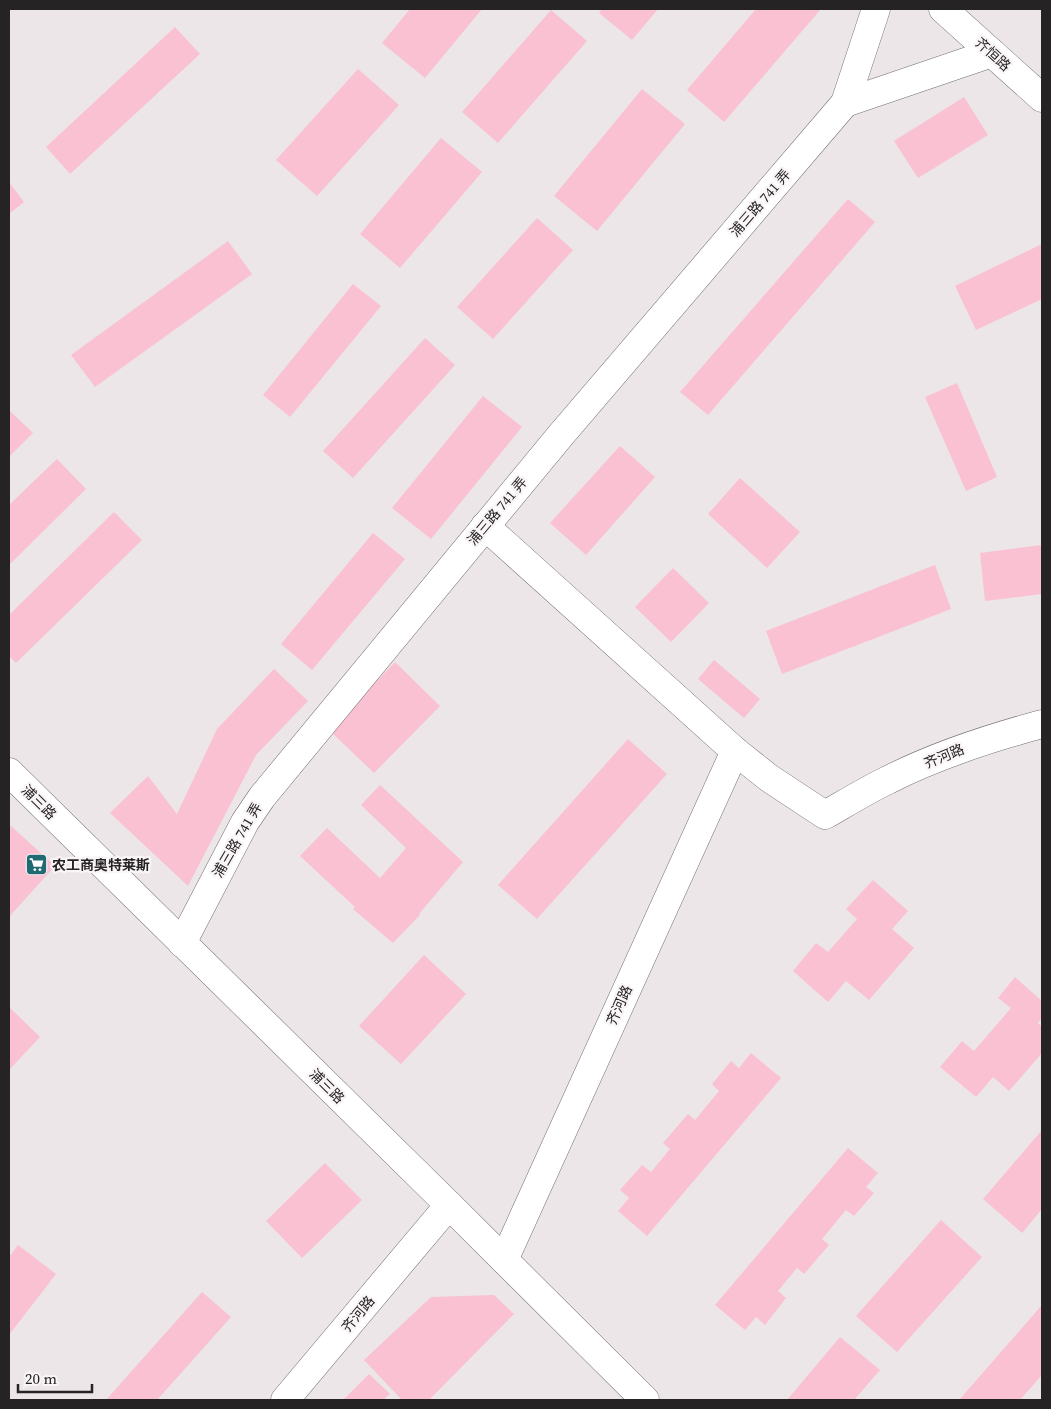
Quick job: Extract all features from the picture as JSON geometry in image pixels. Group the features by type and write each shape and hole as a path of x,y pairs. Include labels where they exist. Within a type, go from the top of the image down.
{"street":[{"path":"845,103 876,9"},
{"name":"齐恒路","path":"943,9 1042,98"},
{"path":"845,103 992,53"},
{"name":"浦三路 741 弄","path":"182,943 253,810 566,428 845,103"},
{"path":"485,526 735,750"},
{"name":"齐河路","path":"504,1260 735,750 769,778 825,815 888,780 948,753 1004,734 1042,724"},
{"name":"浦三路","path":"9,772 645,1400"},
{"name":"齐河路","path":"285,1400 449,1205"}],"building":[{"path":"410,9 482,9 425,78 382,43"},
{"path":"602,9 658,9 632,40 599,13"},
{"path":"756,9 821,9 724,122 687,90"},
{"path":"551,10 587,41 498,143 462,112"},
{"path":"175,27 200,54 70,174 46,147"},
{"path":"358,69 399,105 317,196 276,160"},
{"path":"642,89 685,124 597,231 554,196"},
{"path":"964,97 988,135 918,178 894,141"},
{"path":"441,138 482,172 400,268 360,234"},
{"path":"9,182 24,202 9,214"},
{"path":"848,199 875,222 708,415 680,392"},
{"path":"537,218 573,250 493,339 457,307"},
{"path":"228,241 252,274 95,387 71,355"},
{"path":"1042,244 1042,299 976,330 955,286"},
{"path":"353,284 381,306 290,417 263,395"},
{"path":"425,338 455,365 353,478 323,451"},
{"path":"957,383 997,477 966,491 925,397"},
{"path":"483,396 522,427 431,539 392,508"},
{"path":"9,410 33,433 9,457"},
{"path":"620,446 655,477 586,555 550,523"},
{"path":"57,459 86,489 9,565 9,505"},
{"path":"740,478 800,532 767,568 708,514"},
{"path":"114,512 142,540 16,663 9,656 9,615"},
{"path":"373,533 405,559 312,670 281,644"},
{"path":"1042,545 1042,594 985,601 980,553"},
{"path":"935,565 951,609 782,674 766,631"},
{"path":"673,568 709,603 671,642 635,607"},
{"path":"714,660 760,699 744,718 698,679"},
{"path":"395,662 440,706 374,773 329,730"},
{"path":"274,669 308,701 256,755 188,886 110,813 148,776 177,814 217,729"},
{"path":"628,739 667,774 537,919 498,885"},
{"path":"380,785 463,862 420,915 393,943 353,909 355,907 300,856 327,828 380,878 406,848 361,805"},
{"path":"11,826 55,866 9,917 9,829"},
{"path":"873,880 908,911 892,929 914,948 869,1000 846,981 828,1002 793,971 816,943 828,952 857,919 846,909"},
{"path":"424,955 466,994 401,1064 359,1026"},
{"path":"1015,977 1042,1001 1042,1018 1038,1023 1042,1027 1042,1053 1009,1091 993,1077 976,1097 940,1067 962,1041 974,1051 1011,1008 998,998"},
{"path":"9,1007 40,1037 9,1070"},
{"path":"751,1053 781,1078 647,1236 618,1211 629,1198 620,1190 642,1165 651,1172 670,1149 663,1143 688,1114 695,1120 719,1091 712,1084 731,1061 739,1068"},
{"path":"1042,1130 1042,1209 1022,1233 983,1199"},
{"path":"848,1148 878,1173 866,1187 874,1193 854,1216 846,1210 822,1239 829,1245 804,1274 797,1268 778,1291 786,1298 765,1325 756,1317 745,1330 715,1305"},
{"path":"325,1163 362,1200 302,1258 266,1221"},
{"path":"941,1220 982,1257 897,1352 856,1316"},
{"path":"18,1245 56,1274 9,1335 9,1257"},
{"path":"202,1292 231,1317 157,1400 106,1400"},
{"path":"494,1295 514,1314 429,1400 402,1400 364,1360 431,1297"},
{"path":"1042,1305 1042,1375 1020,1400 959,1400"},
{"path":"840,1337 880,1370 854,1400 787,1400"},
{"path":"369,1374 390,1394 385,1398 387,1400 343,1400"}],"place":[{"name":"农工商奥特莱斯","path":"36,865"}]}
